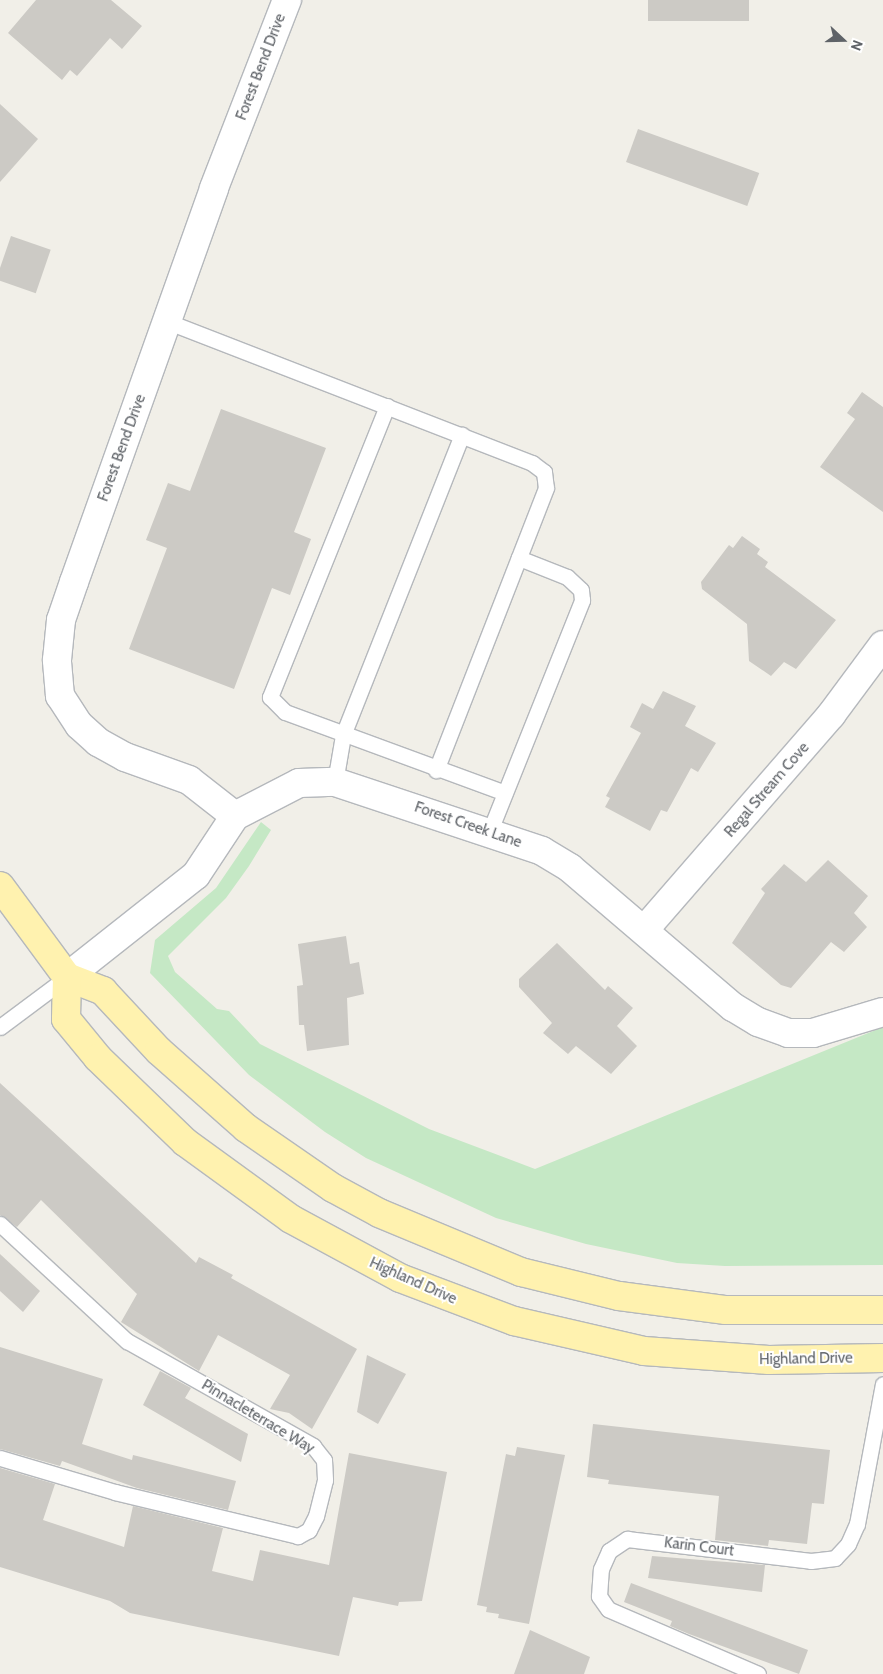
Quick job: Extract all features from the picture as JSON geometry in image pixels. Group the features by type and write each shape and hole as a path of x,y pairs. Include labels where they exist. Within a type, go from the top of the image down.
{"main road":[{"path":"0,886 67,977 103,991 201,1091 292,1162 379,1214 465,1251 571,1286 673,1305 788,1312 883,1310"},
{"name":"Highland Drive","path":"67,977 66,1019 98,1058 185,1142 291,1219 400,1278 514,1321 644,1351 769,1360 883,1358"}],"street":[{"name":"Forest Bend Drive","path":"236,816 189,780 125,757 98,742 79,725 60,696 56,660 61,620 166,321 286,0"},
{"name":"Regal Stream Cove","path":"645,929 832,715 883,646"},
{"name":"Forest Creek Lane","path":"67,977 196,875 236,816 299,783 335,782 542,851 570,868 645,929 733,1007 788,1033 813,1033 883,1012"}],"lane":[{"path":"166,321 462,435 532,463 544,472 546,488 436,770"},
{"path":"387,406 270,697 285,712 436,770 504,793"},
{"path":"335,782 344,735 462,435"},
{"path":"489,833 582,600 581,590 567,577 519,558"},
{"path":"0,1027 67,977"},
{"name":"Pinnacleterrace Way","path":"0,1224 128,1341 313,1446 324,1460 325,1480 316,1516 309,1530 298,1536 115,1492 0,1458"},
{"name":"Karin Court","path":"758,1674 608,1609 599,1596 601,1570 609,1551 627,1539 811,1561 835,1558 848,1544 857,1524 883,1384"}],"green space":[{"path":"261,822 271,830 249,866 226,898 168,956 175,972 217,1009 229,1011 260,1044 429,1129 535,1169 883,1027 883,1265 725,1266 677,1263 586,1244 496,1218 366,1158 325,1132 249,1075 150,973 155,940 216,888"}],"building":[{"path":"36,0 111,0 142,26 122,49 110,38 77,76 70,70 62,80 8,33"},
{"path":"648,0 749,0 749,21 648,21"},
{"path":"0,104 38,139 0,182"},
{"path":"638,129 759,173 747,206 626,162"},
{"path":"11,236 51,250 36,293 0,281 0,268"},
{"path":"862,392 883,407 883,512 820,467 855,419 847,413"},
{"path":"221,409 326,448 294,532 311,539 290,595 272,588 234,689 129,649 167,548 146,540 168,483 190,491"},
{"path":"742,536 760,549 757,554 768,562 765,567 836,620 796,669 784,662 771,676 749,661 747,624 702,589 701,582 729,545 733,548"},
{"path":"663,691 696,706 685,726 716,743 698,772 691,768 667,812 661,810 650,831 605,807 610,798 606,796 641,733 630,727 642,703 653,709"},
{"path":"828,860 868,896 854,913 867,927 844,952 831,942 791,988 781,985 732,943 765,893 761,889 784,864 806,882"},
{"path":"346,936 350,964 359,962 364,994 347,998 349,1045 307,1051 304,1025 299,1025 297,986 303,985 298,944"},
{"path":"557,943 605,990 608,986 633,1008 617,1026 637,1046 611,1074 576,1046 568,1054 543,1033 552,1023 519,987 519,979"},
{"path":"0,1083 196,1263 199,1257 233,1275 231,1278 357,1349 312,1429 289,1413 270,1409 290,1375 218,1335 199,1371 121,1322 137,1294 41,1200 17,1227 0,1215"},
{"path":"0,1254 40,1291 23,1312 0,1291"},
{"path":"0,1347 103,1379 82,1444 132,1460 133,1455 236,1481 228,1510 137,1488 62,1461 60,1466 0,1449"},
{"path":"367,1355 406,1374 378,1424 357,1412"},
{"path":"160,1371 191,1388 185,1398 248,1434 241,1462 143,1405"},
{"path":"593,1424 830,1450 824,1504 812,1503 807,1544 769,1540 768,1546 715,1540 719,1496 608,1484 609,1480 587,1477"},
{"path":"517,1447 565,1455 529,1624 498,1618 499,1614 486,1612 487,1607 477,1605 506,1454 515,1456"},
{"path":"349,1453 447,1472 422,1601 399,1602 398,1606 353,1597 339,1656 130,1613 110,1601 0,1567 0,1468 55,1484 43,1520 124,1547 133,1506 223,1528 212,1571 253,1581 260,1550 329,1565"},
{"path":"652,1556 765,1565 762,1592 648,1578"},
{"path":"631,1583 808,1650 799,1674 689,1634 670,1626 672,1621 624,1602"},
{"path":"530,1630 590,1657 584,1674 514,1674"}]}
